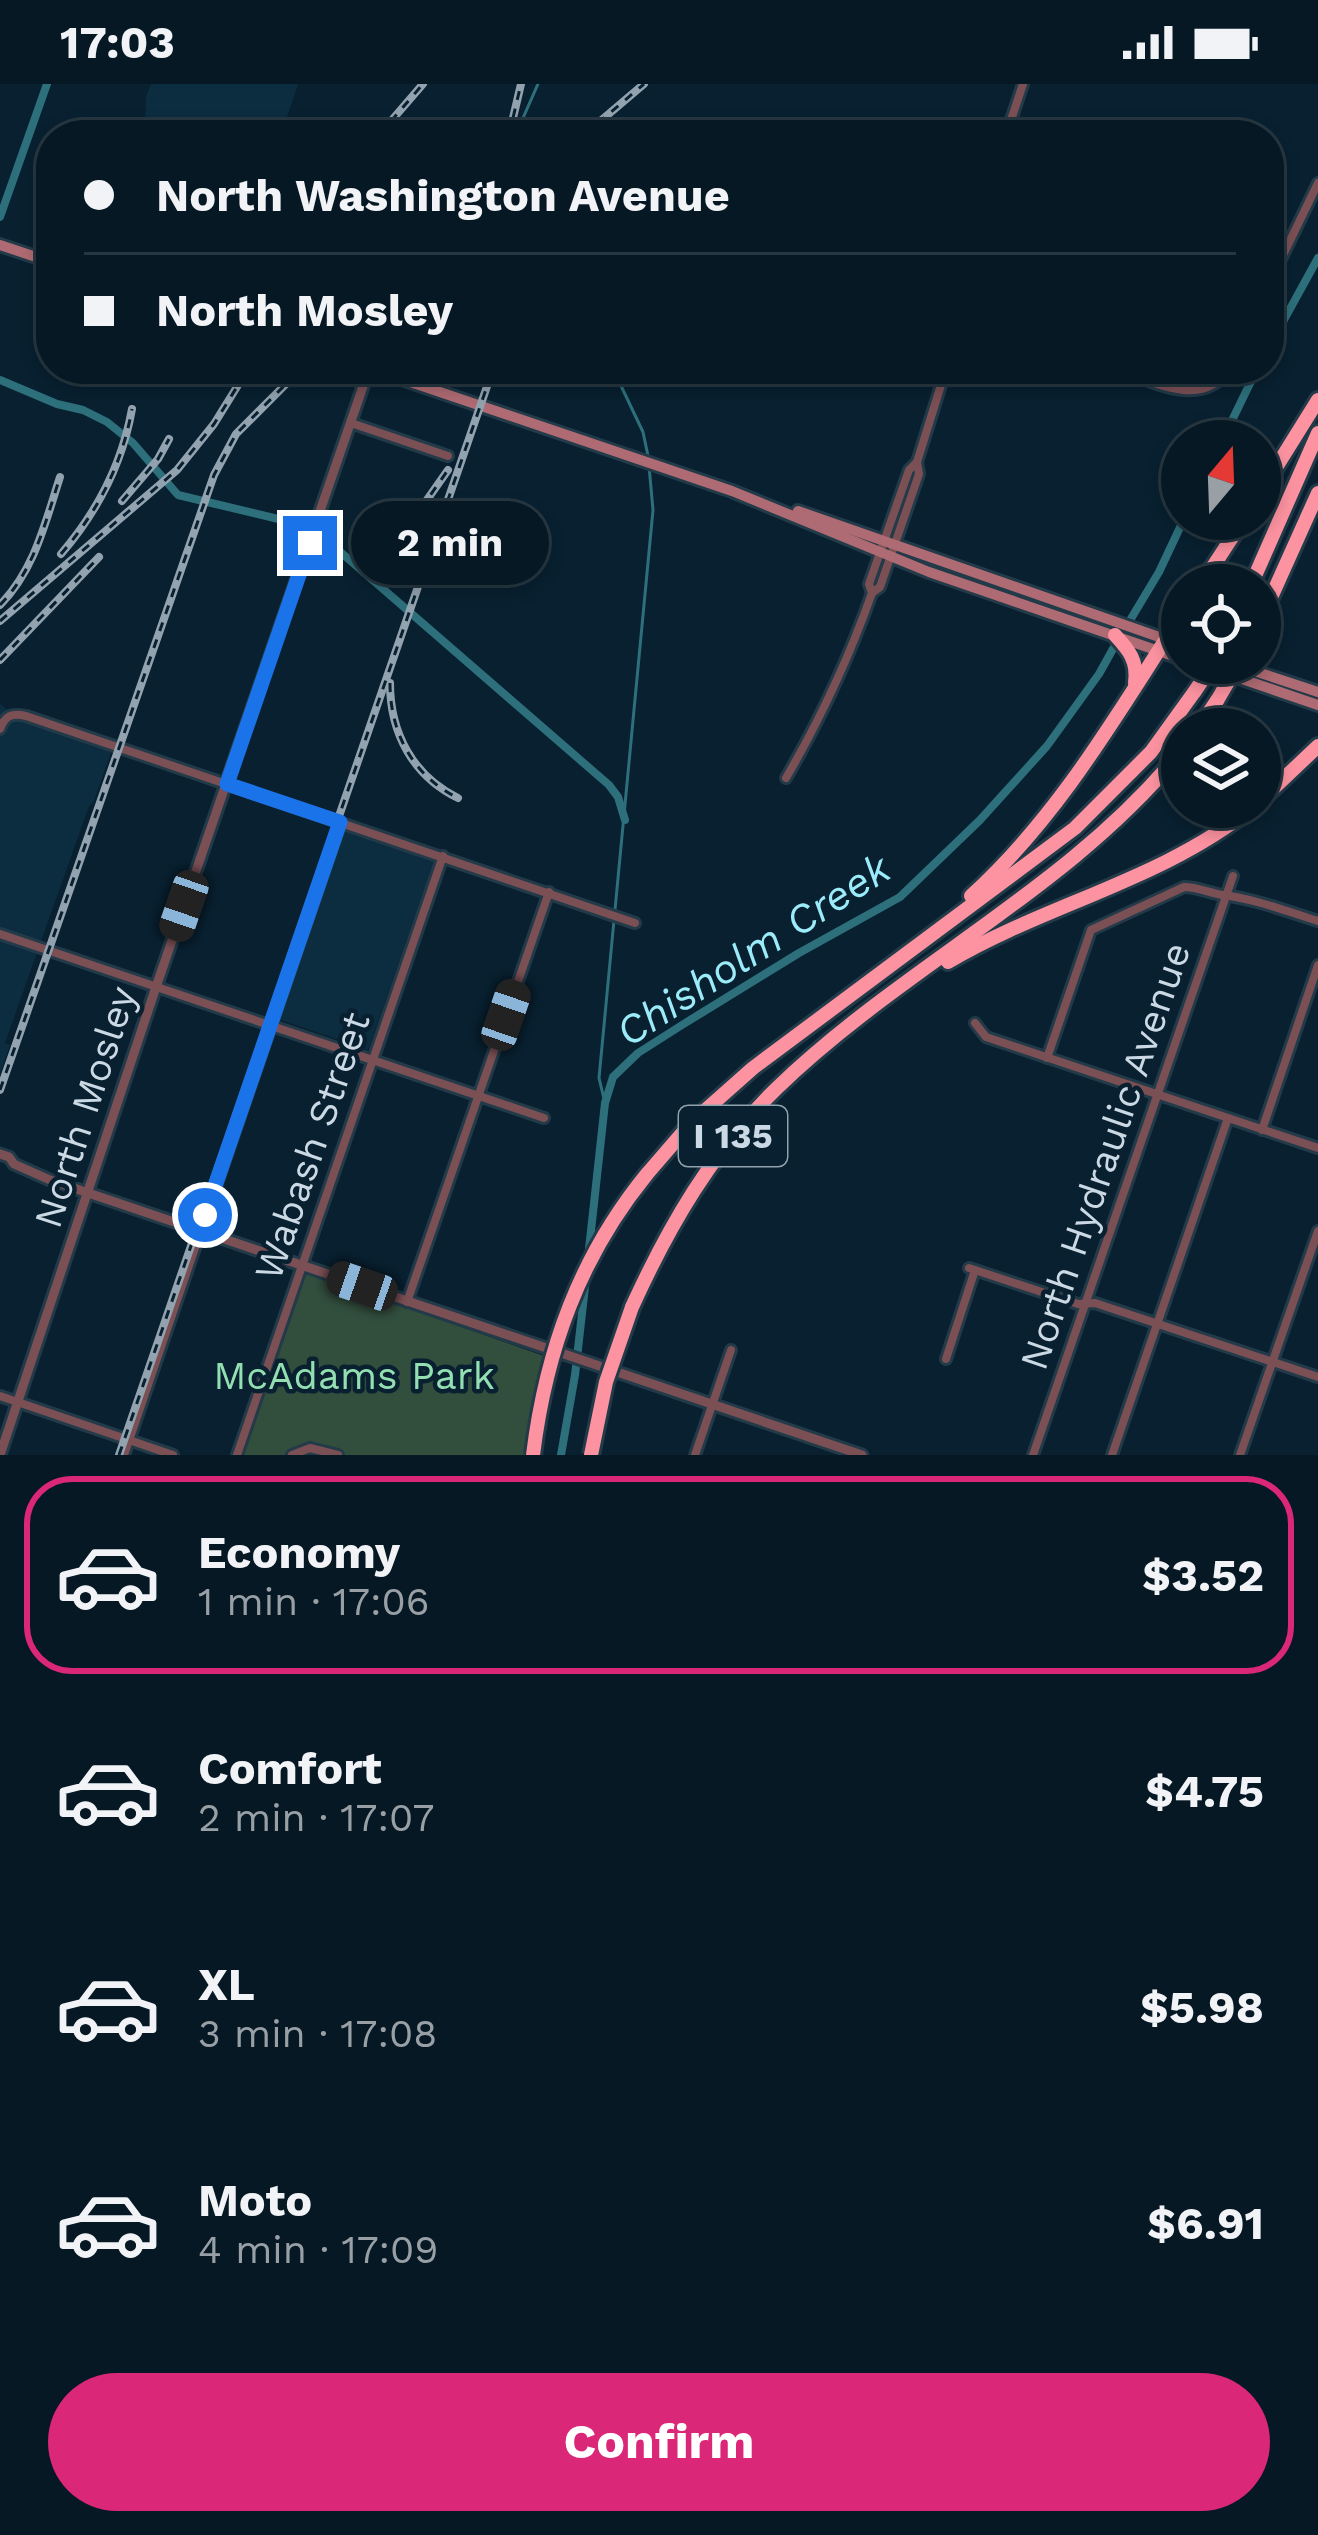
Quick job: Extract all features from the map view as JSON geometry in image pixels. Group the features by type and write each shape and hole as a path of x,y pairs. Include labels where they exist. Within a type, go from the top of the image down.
{"highway":[{"path":"1281,459 1318,400"},
{"path":"1260,564 1318,433"},
{"path":"1281,576 1318,494"},
{"path":"1109,629 1138,644 1135,688"},
{"path":"895,962 1005,865 1049,814 1161,647"},
{"name":"I 135","path":"533,1455 543,1391 572,1297 620,1206 691,1123 724,1092 1091,812 1151,752 1200,684"},
{"path":"1281,780 1315,746"},
{"name":"I 135","path":"591,1455 606,1382 632,1307 673,1221 734,1135 776,1089 881,1001 1084,850 1161,774"},
{"path":"881,1001 968,950 1142,874 1221,828"}],"main road":[{"path":"0,244 36,257"},
{"path":"415,384 732,491 1109,629 1138,644 1161,645"},
{"path":"1281,679 1318,692"},
{"path":"1256,684 1318,705"}],"street":[{"path":"1011,120 1022,84"},
{"path":"1284,253 1318,182"},
{"name":"North Mosley","path":"0,1455 364,384"},
{"path":"786,778 824,714 851,652 872,592 869,584 919,474 917,462 941,384"},
{"path":"1162,384 1186,392 1214,384"},
{"path":"350,423 448,456"},
{"path":"0,729 14,713 26,716 635,922"},
{"path":"124,1455 340,822"},
{"name":"Wabash Street","path":"238,1455 442,856"},
{"name":"North Hydraulic Avenue","path":"1033,1455 1233,876"},
{"path":"1047,1058 1091,930 1184,887 1238,895 1318,921"},
{"path":"407,1302 549,892"},
{"path":"0,934 544,1118"},
{"path":"1262,1130 1318,965"},
{"path":"975,1023 986,1036 1318,1148"},
{"path":"1112,1455 1228,1118"},
{"path":"0,1154 14,1165 89,1193 862,1455"},
{"path":"0,1166 14,1165"},
{"path":"1240,1455 1318,1231"},
{"path":"946,1359 972,1269 1078,1304 1095,1303 1318,1377"},
{"path":"695,1455 731,1350"},
{"path":"0,1396 173,1455"},
{"path":"292,1455 310,1448 338,1455"}],"shaded area":[{"path":"151,84 298,84 286,120 145,120"},
{"path":"0,704 17,717 112,750 5,1043 10,1045 0,1074"},
{"path":"344,831 434,862 368,1050 278,1019"}],"green space":[{"name":"McAdams Park","path":"308,1273 544,1356 525,1455 241,1455 303,1276"}],"waterway":[{"path":"0,217 47,84"},
{"path":"523,120 538,84"},
{"path":"1284,320 1318,258"},
{"path":"0,380 107,422 133,443 178,495 299,524 322,536 609,785 625,820"},
{"path":"620,384 643,432 648,456"},
{"path":"1232,420 1250,384"},
{"path":"605,1103 599,1078 653,510 649,466"},
{"name":"Chisholm Creek","path":"1126,627 1174,540"},
{"name":"Chisholm Creek","path":"588,1258 605,1103 613,1077 638,1053 682,1025 900,897 980,820 1047,746 1118,640"},
{"name":"Chisholm Creek","path":"561,1455 586,1278"}],"railway":[{"path":"392,120 423,84"},
{"path":"513,120 521,84"},
{"path":"602,120 644,84"},
{"path":"0,621 177,470 239,384"},
{"path":"0,1090 214,475 236,434 286,384"},
{"path":"119,1455 488,384"},
{"path":"61,554 107,486 132,409"},
{"path":"122,501 169,439"},
{"path":"410,524 448,470"},
{"path":"0,605 30,561 60,477"},
{"path":"0,660 99,557"},
{"path":"390,683 394,719 407,751 428,778 458,798"}],"route":[{"path":"205,1215 340,822 227,784 310,543"}]}
